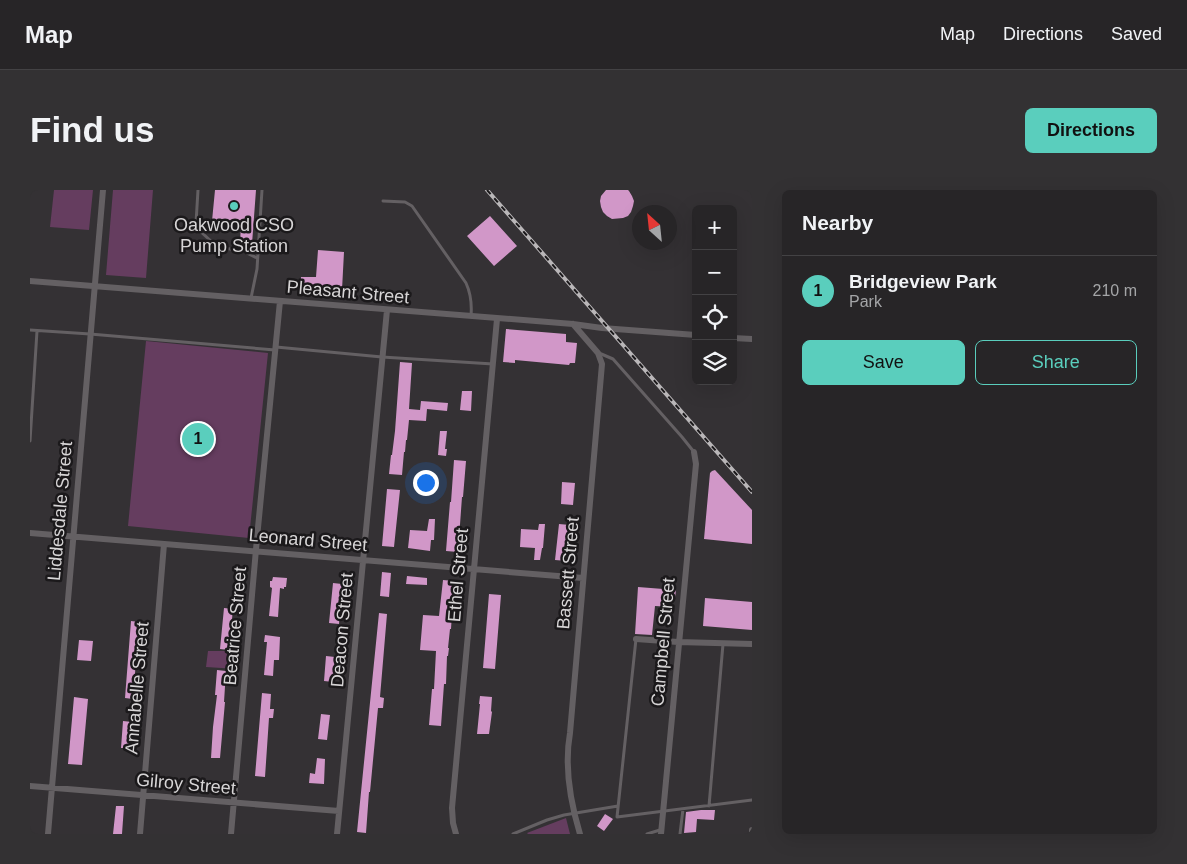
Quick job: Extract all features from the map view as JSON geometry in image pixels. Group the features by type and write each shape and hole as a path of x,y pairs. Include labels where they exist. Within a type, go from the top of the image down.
{"street":[{"name":"Liddesdale Street","path":"48,834 102,190"},
{"name":"Pleasant Street","path":"30,281 692,335"},
{"name":"Beatrice Street","path":"231,834 280,301"},
{"name":"Deacon Street","path":"337,834 387,310"},
{"name":"Ethel Street","path":"456,834 452,808 497,319"},
{"path":"573,324 598,353"},
{"path":"737,338 752,339"},
{"name":"Bassett Street","path":"580,834 569,788 567,748 570,733 602,364 598,353"},
{"name":"Campbell Street","path":"661,832 696,464 694,452"},
{"name":"Leonard Street","path":"30,533 583,578"},
{"name":"Annabelle Street","path":"140,834 164,544"},
{"path":"636,639 752,644"},
{"name":"Gilroy Street","path":"30,786 339,812"}],"lane":[{"path":"198,190 196,223 201,232 212,242 224,248 243,251 257,258"},
{"path":"251,299 257,269 262,190"},
{"path":"383,201 405,202 412,206 466,283 471,297 471,317"},
{"path":"30,330 492,364"},
{"path":"30,441 37,331"},
{"path":"598,353 613,359 694,452"},
{"path":"636,639 617,817 752,800"},
{"path":"709,806 723,643"},
{"path":"513,834 547,820 574,813 618,806"},
{"path":"680,834 683,809"},
{"path":"647,834 661,832"}],"shaded area":[{"path":"54,190 93,190 89,230 50,227"},
{"path":"113,190 153,190 146,278 106,275"},
{"path":"146,341 268,353 249,538 128,526"},
{"path":"208,651 238,651 237,669 206,667"},
{"path":"566,818 570,834 527,833"}],"building":[{"name":"Oakwood CSO Pump Station","path":"215,190 256,190 252,244 240,243 241,224 212,221"},
{"path":"606,190 628,190 634,201 631,212 623,218 612,219 603,212 600,201 601,196"},
{"path":"490,216 517,246 494,266 467,236"},
{"path":"318,250 344,252 342,290 300,289 301,277 316,277"},
{"path":"506,329 566,334 566,342 577,343 575,363 570,363 569,365 515,360 515,363 503,362"},
{"path":"400,362 412,363 409,409 420,410 421,401 448,403 447,411 427,409 426,421 409,420 402,475 389,474 395,431"},
{"path":"462,391 472,391 471,411 460,410"},
{"path":"440,431 447,431 446,456 438,455"},
{"path":"454,460 466,461 458,552 446,551"},
{"path":"715,470 752,510 752,544 704,539 710,473"},
{"path":"562,482 575,483 573,505 561,504"},
{"path":"387,489 400,490 394,547 382,546"},
{"path":"429,519 435,519 434,540 431,540 430,551 408,548 410,530 427,531"},
{"path":"539,524 545,524 543,548 540,560 534,560 535,548 520,547 521,529 538,530"},
{"path":"559,524 570,525 567,561 555,560"},
{"path":"382,572 391,573 389,597 380,596"},
{"path":"407,576 427,578 427,585 406,584"},
{"path":"273,577 287,578 286,587 284,589 280,588 278,617 269,616 272,588 270,587 270,581 272,581"},
{"path":"443,580 454,581 441,726 429,725 432,689 434,689 436,651 420,650 423,615 439,616"},
{"path":"333,583 342,584 339,624 329,623"},
{"path":"638,587 676,590 675,598 671,597 671,607 655,606 652,635 635,634"},
{"path":"489,594 501,595 495,669 483,668"},
{"path":"705,598 752,602 752,630 703,626"},
{"path":"224,608 233,609 229,650 220,649"},
{"path":"379,613 387,614 380,697 384,698 383,708 378,708 366,833 357,832"},
{"path":"131,621 139,622 133,699 125,698"},
{"path":"265,635 280,637 279,660 274,660 273,676 264,675 267,642 264,642"},
{"path":"79,640 93,641 91,661 77,660"},
{"path":"326,656 335,657 333,682 324,681"},
{"path":"217,670 226,671 225,702 220,758 211,758 217,695 215,695"},
{"path":"262,693 271,694 270,709 274,709 273,718 269,718 265,777 255,776"},
{"path":"480,696 492,697 489,734 477,734"},
{"path":"74,697 88,699 82,765 68,764"},
{"path":"321,714 330,715 327,740 318,739"},
{"path":"123,721 132,722 129,748 121,748"},
{"path":"317,758 325,759 324,784 309,783 310,773 315,774"},
{"path":"116,806 124,806 122,834 113,834"},
{"path":"715,810 714,820 697,819 696,832 684,833 686,812"},
{"path":"605,814 613,819 604,831 597,826"}],"railway":[{"path":"487,190 752,492"}],"place":[{"name":"Oakwood CSO Pump Station","path":"234,206"},
{"name":"Bridgeview Park","path":"198,439"}]}
